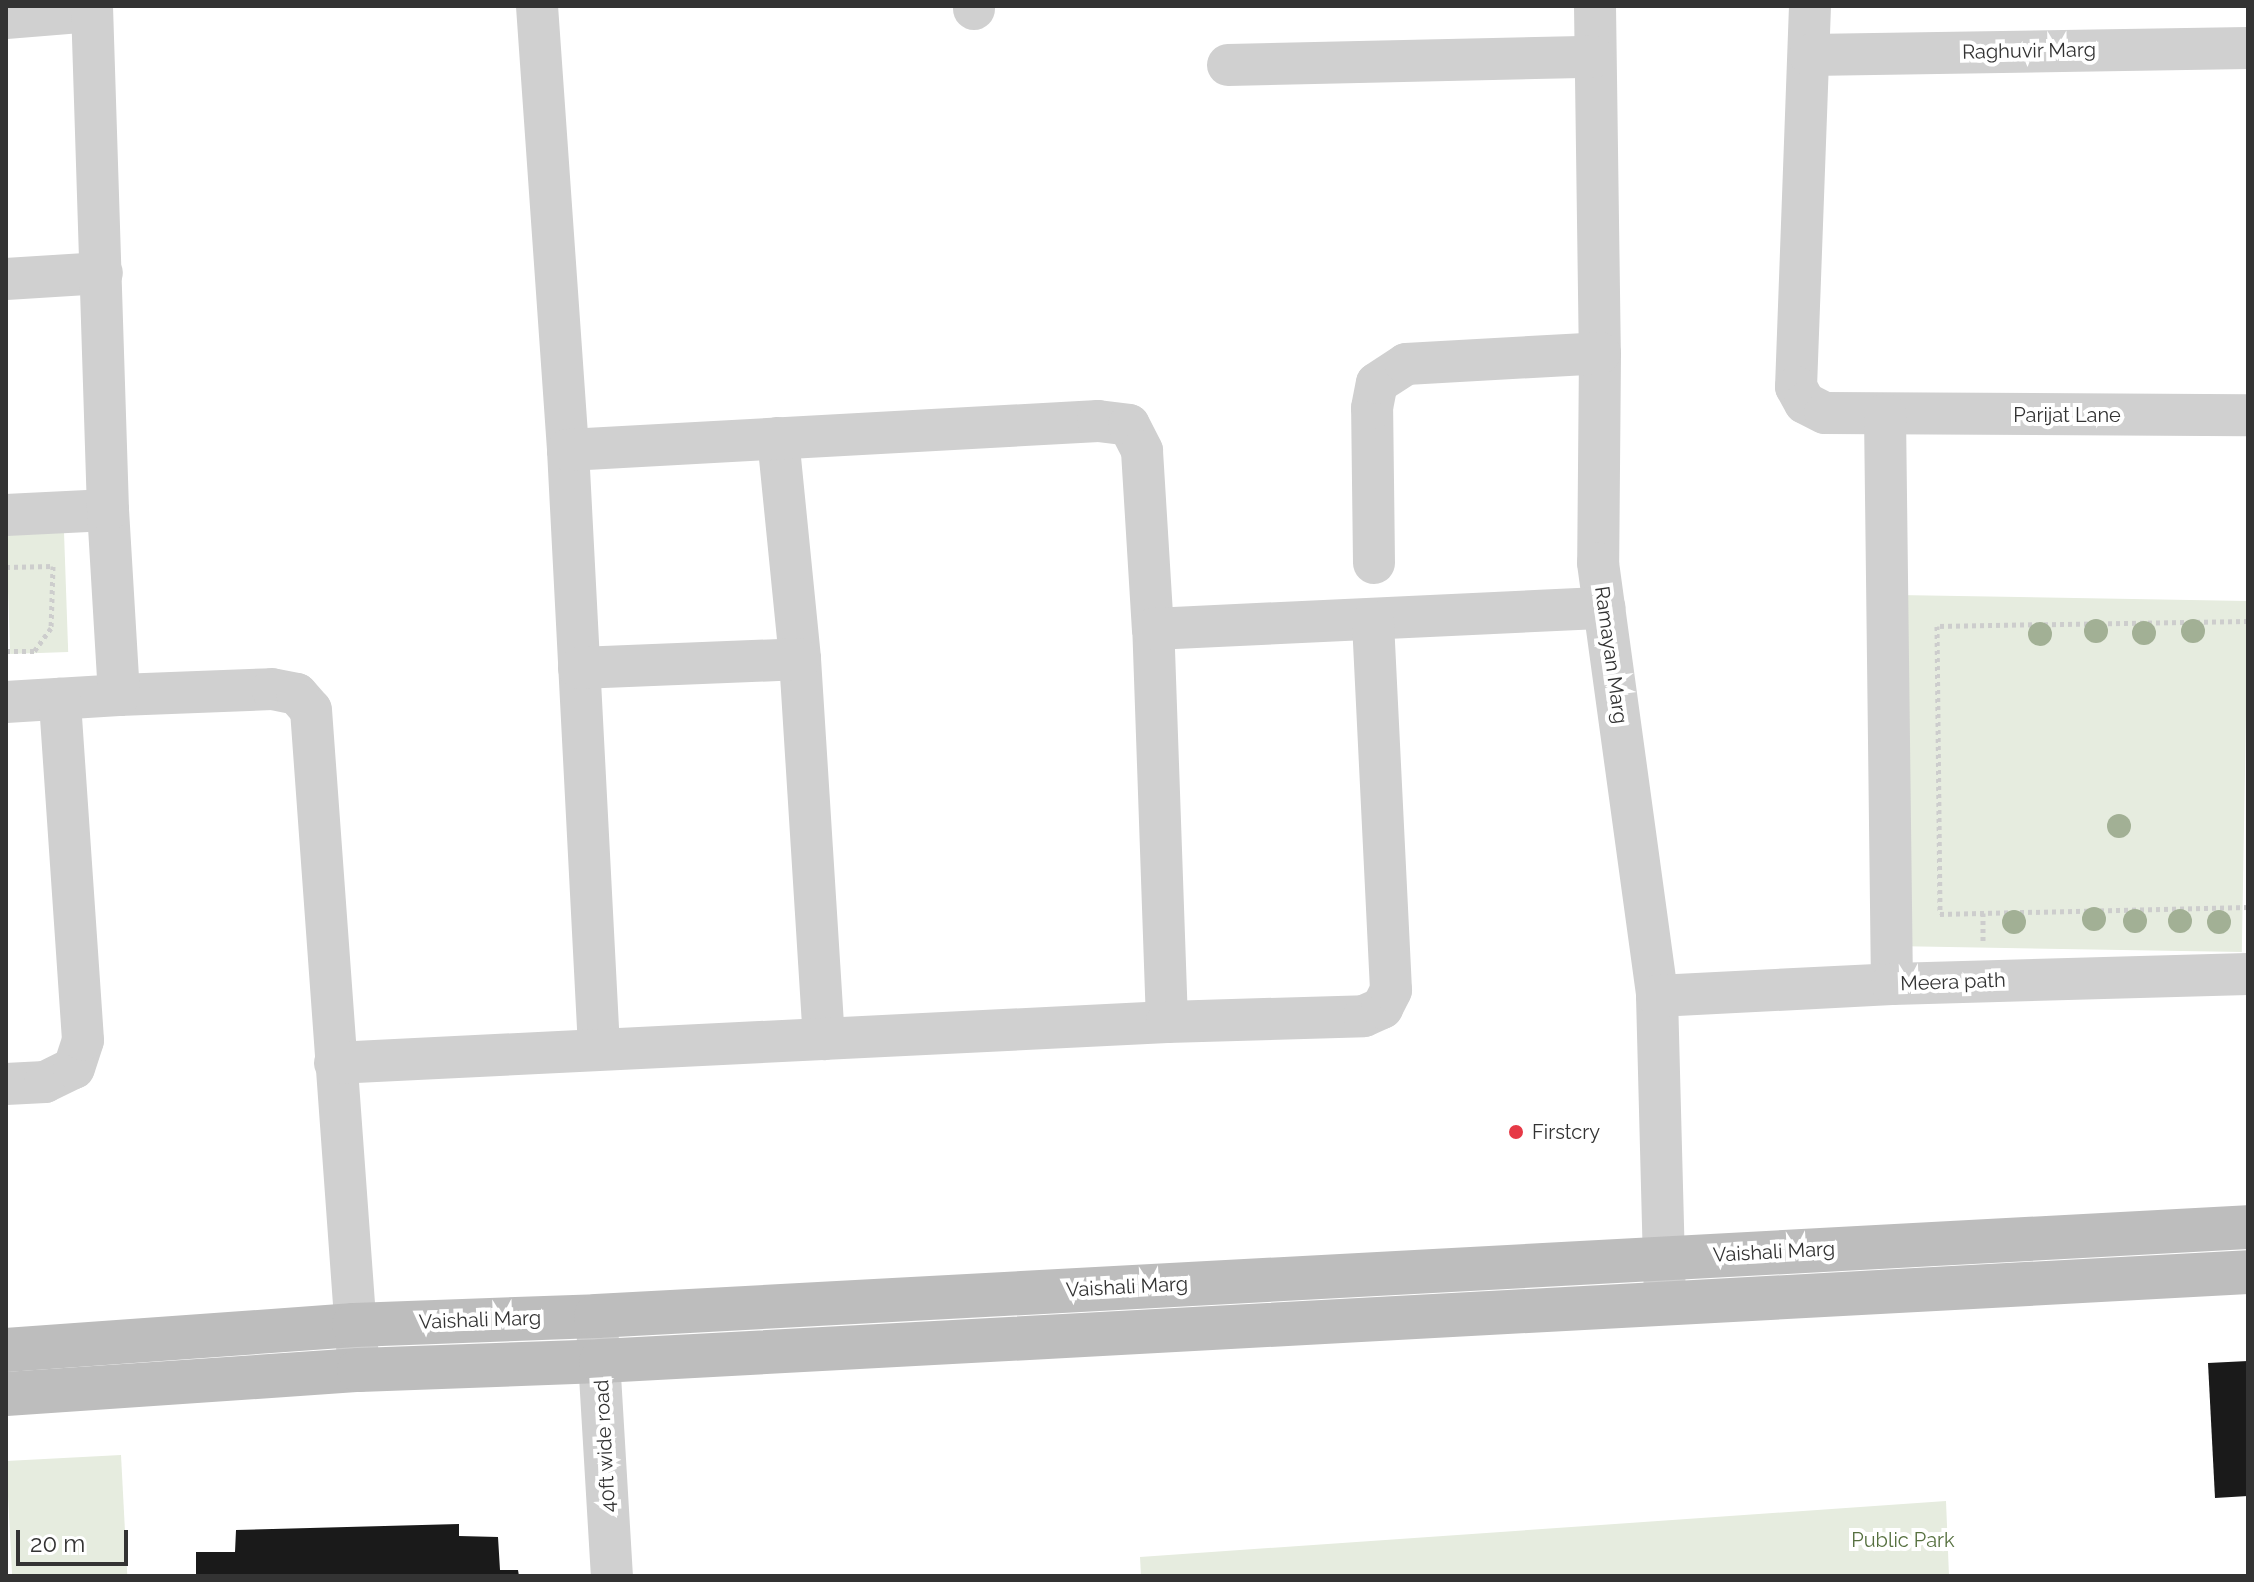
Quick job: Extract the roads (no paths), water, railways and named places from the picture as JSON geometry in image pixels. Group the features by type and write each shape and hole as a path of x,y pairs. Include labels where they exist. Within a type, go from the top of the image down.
{"street":[{"path":"537,6 568,450 599,1048"},
{"name":"Ramayan Marg","path":"1595,6 1593,57 1600,353 1598,563 1657,996 1665,1303"},
{"path":"1810,6 1810,55"},
{"path":"6,18 92,9 108,510 119,695"},
{"name":"Raghuvir Marg","path":"1810,55 2248,48"},
{"name":"Parijat Lane","path":"1810,55 1796,387 1805,403 1825,413 2248,415"},
{"path":"1228,65 1593,57"},
{"path":"6,279 102,273"},
{"path":"1374,563 1372,408 1377,383 1406,364 1600,353"},
{"path":"1885,414 1892,984"},
{"path":"568,450 1098,421 1129,425 1142,451 1153,629 1167,1022"},
{"path":"778,438 800,659 824,1039"},
{"path":"6,515 108,510"},
{"path":"1153,629 1605,608"},
{"path":"335,1063 1167,1022 1364,1016 1382,1008 1391,990 1373,621"},
{"path":"579,668 800,659"},
{"path":"6,702 272,689 297,694 311,710 359,1370"},
{"path":"6,1084 45,1082 74,1068 83,1040 60,699"},
{"name":"Meera path","path":"1657,996 1892,984 2248,974"},
{"name":"Vaishali Marg","path":"6,1350 354,1325 596,1316 2248,1227"},
{"path":"6,1394 359,1370 601,1361 2248,1272"},
{"name":"40ft wide road","path":"596,1316 612,1576"}],"place":[{"name":"Firstcry","path":"1516,1132"}],"park label":[{"name":"Public Park","path":"1903,1540"}]}
